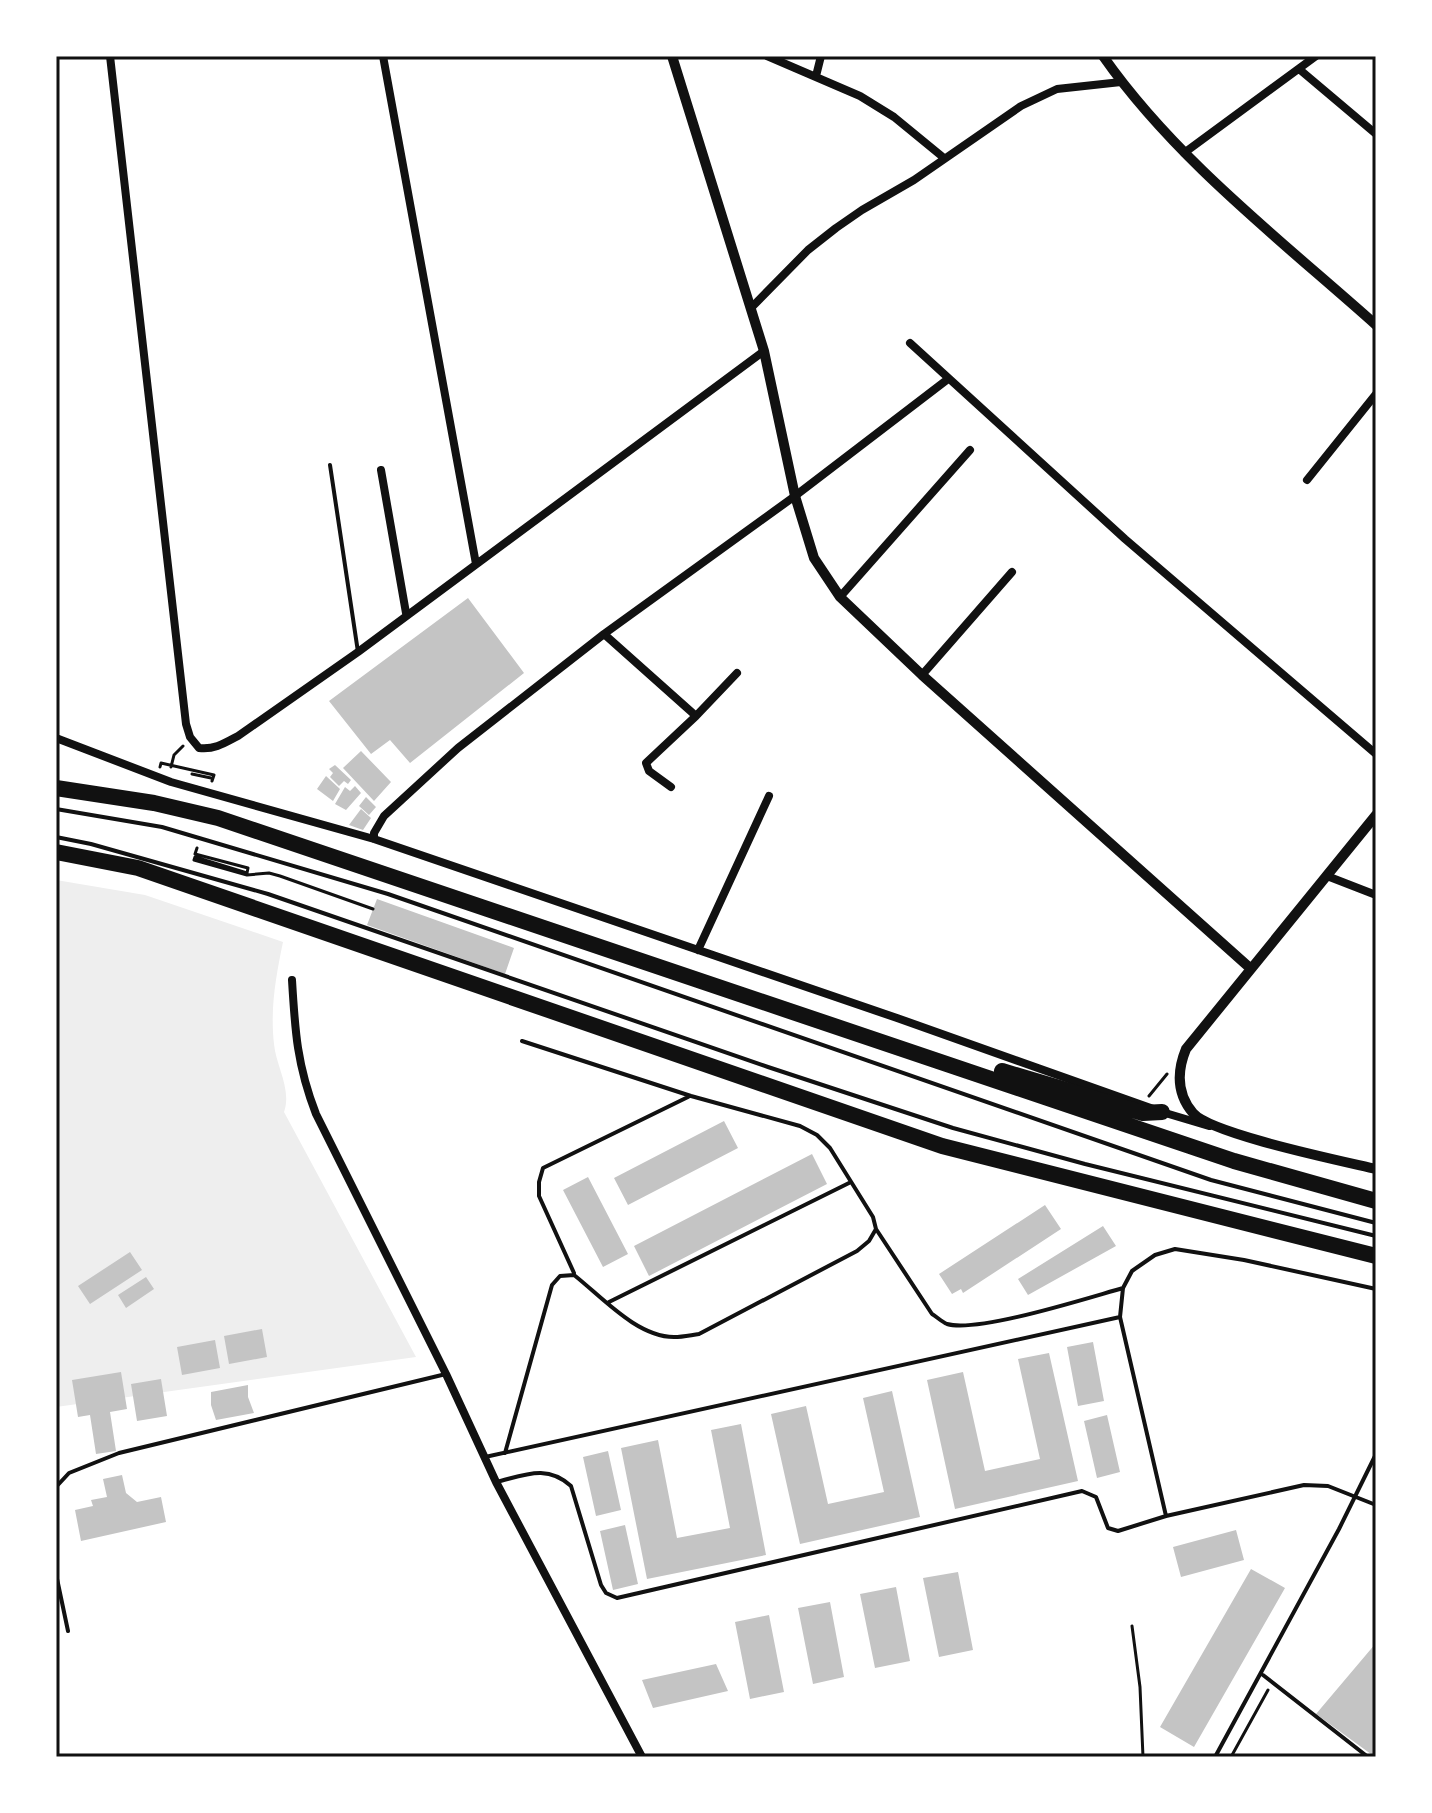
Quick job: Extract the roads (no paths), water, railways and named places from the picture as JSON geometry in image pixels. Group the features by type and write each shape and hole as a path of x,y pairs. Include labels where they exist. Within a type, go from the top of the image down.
{"highway":[{"path":"56,788 124,797 218,818 1234,1161 1376,1201"},
{"path":"56,852 138,868 942,1146 1376,1256"},
{"path":"726,988 787,1001 1032,1081 1143,1113 1162,1112"}],"street":[{"path":"110,56 186,724 190,737 199,748 221,745 358,652 406,613 764,351"},
{"path":"383,56 476,564"},
{"path":"672,56 764,351 795,496 814,558 840,597 922,675 1250,968"},
{"path":"767,56 860,96 894,117 944,158"},
{"path":"816,76 821,56"},
{"path":"1103,56 1121,82 1184,153 1376,325"},
{"path":"1184,153 1316,56"},
{"path":"1299,69 1376,134"},
{"path":"751,308 808,250 862,210 914,180 1021,106 1057,89 1121,82"},
{"path":"910,343 1125,539 1376,754"},
{"path":"374,839 384,816 458,748 604,634 795,496 948,379"},
{"path":"1307,480 1376,394"},
{"path":"840,597 970,450"},
{"path":"381,470 406,613"},
{"path":"922,675 1012,572"},
{"path":"604,634 696,716"},
{"path":"671,787 649,771 646,763 737,673"},
{"path":"56,738 171,782 374,839 1162,1112 1376,1169"},
{"path":"698,950 769,796"},
{"path":"1240,1135 1193,1113 1179,1081 1179,1066 1186,1049 1376,815"},
{"path":"1327,876 1376,895"},
{"path":"292,980 295,1042 311,1100 496,1482 642,1757"}],"lane":[{"path":"330,465 358,652"},
{"path":"56,809 162,827 388,894 1211,1180 1376,1223"},
{"path":"56,837 268,894 953,1128 1376,1236"},
{"path":"522,1041 691,1096 800,1126 817,1135 830,1148 873,1217 876,1229 932,1314 945,1324 966,1326 1004,1319 1123,1288"},
{"path":"691,1096 543,1168 539,1196 574,1275 609,1302 651,1332 673,1337 699,1334 857,1251 869,1241 876,1229"},
{"path":"609,1302 851,1182"},
{"path":"1166,1516 1120,1317 1123,1288 1132,1271 1155,1255 1175,1249 1244,1260 1376,1289"},
{"path":"505,1453 552,1285 560,1276 574,1275"},
{"path":"485,1457 1120,1317"},
{"path":"56,1487 69,1473 119,1453 446,1374"},
{"path":"1215,1757 1262,1674 1376,1454"},
{"path":"496,1482 536,1473 558,1475 571,1486 601,1585 606,1593 617,1598 1082,1491 1096,1497 1105,1522 1113,1530 1304,1485 1328,1486 1376,1505"},
{"path":"56,1574 68,1631"},
{"path":"1262,1674 1368,1757"}]}
